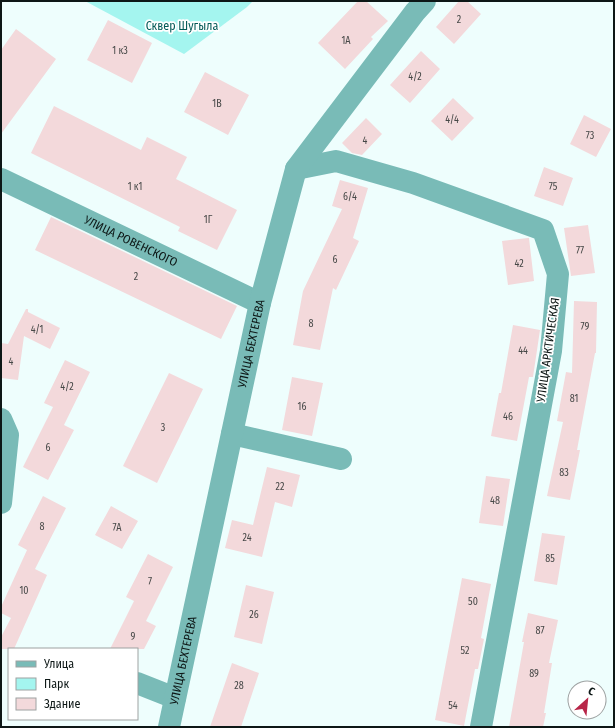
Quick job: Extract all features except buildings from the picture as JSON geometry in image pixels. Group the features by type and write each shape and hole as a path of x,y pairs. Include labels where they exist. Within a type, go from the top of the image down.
{"street":[{"name":"УЛИЦА БЕХТЕРЕВА","path":"169,727 260,304 296,169 425,1"},
{"name":"УЛИЦА АРКТИЧЕСКАЯ","path":"296,169 336,161 413,183 543,230 558,274 551,351 481,727"},
{"name":"УЛИЦА РОВЕНСКОГО","path":"1,178 260,304"},
{"path":"1,419 8,435 1,503"},
{"path":"232,434 341,459"},
{"path":"138,684 175,698"}],"green space":[{"name":"Сквер Шугыла","path":"85,1 253,1 184,54"}]}
